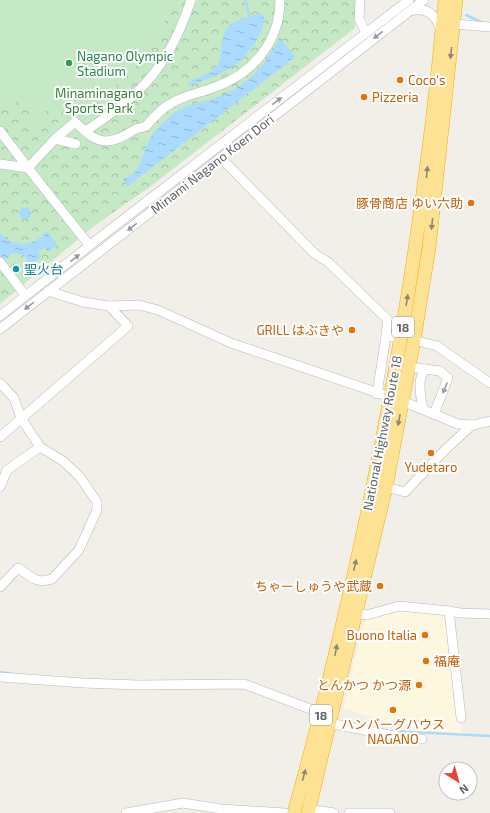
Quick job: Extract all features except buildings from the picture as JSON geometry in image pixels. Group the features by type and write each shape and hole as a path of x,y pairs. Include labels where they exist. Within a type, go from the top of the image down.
{"highway":[{"name":"National Highway Route 18","path":"294,813 325,718 356,613 386,487 397,400 401,338 424,198 445,0"},
{"name":"National Highway Route 18","path":"308,811 325,718 375,476 397,400 409,367 414,340 429,248 456,0"}],"street":[{"path":"86,131 135,95 151,78 176,40 190,0"},
{"path":"28,168 55,139 75,122 97,140 104,141 122,138 137,128 146,126 156,115 177,100 215,88 239,76 258,60 268,45 275,30 280,0"},
{"path":"360,0 359,19 366,32"},
{"name":"Minami Nagano Koen Dori","path":"0,316 366,32 410,0"},
{"name":"Minami Nagano Koen Dori","path":"0,329 424,0"},
{"path":"409,11 418,9 430,12 435,18 442,34"},
{"path":"454,24 490,27"},
{"path":"0,131 86,241"},
{"path":"55,139 76,144"},
{"path":"221,158 315,254 328,262 388,320 377,394"},
{"path":"0,164 28,168"},
{"path":"0,262 22,291"},
{"path":"48,291 83,302 109,306 139,305 158,310 231,343 264,353 397,400 458,424 472,425 490,421"},
{"path":"0,437 128,326 109,306"},
{"path":"386,336 401,338"},
{"path":"414,340 437,346 490,383"},
{"path":"409,367 440,371 448,378 434,414"},
{"path":"423,410 420,380 426,369"},
{"path":"0,383 14,398 21,418 40,447 62,461 80,477 97,502 97,510 79,550 52,579 42,581 34,579 18,568 0,587"},
{"path":"386,487 405,492 446,449 472,425"},
{"path":"0,487 7,470 40,447"},
{"path":"356,613 367,615 399,606 460,613 490,614"},
{"path":"449,611 462,718"},
{"path":"0,677 138,685 244,684 325,718 409,739 422,739"},
{"path":"126,813 182,803 221,809 285,813"},
{"path":"308,811 334,813"},
{"path":"349,813 390,813"}],"shaded area":[{"path":"402,609 445,612 462,734 413,730 343,708 365,619"}],"green space":[{"name":"Minaminagano Sports Park","path":"0,0 356,0 355,28 151,186 94,226 0,304"},
{"name":"Nagano Olympic Stadium","path":"0,0 172,0 167,16 150,49 125,77 111,90 96,100 80,107 59,112 58,105 47,110 41,118 45,124 23,122 30,116 24,105 17,100 14,107 0,100"}],"water":[{"path":"260,13 264,18 262,30 250,51 242,59 226,71 186,86 189,82 211,72 218,64 223,36 229,26 240,20"},
{"path":"280,37 295,57 128,186 123,180 130,176 139,167 150,139 160,125 183,108 226,94 245,82 254,74 268,57"},
{"path":"27,207 30,208 30,218 23,219 20,218 19,211 20,208"},
{"path":"47,231 57,245 48,252 44,247 38,251 41,257 31,265 24,255 13,253 3,260 0,257 0,233 11,241 24,244 30,243 42,237"}],"waterway":[{"path":"245,0 250,18"},
{"path":"466,15 483,23"},
{"path":"0,672 14,674"},
{"path":"393,731 490,736"}],"place":[{"name":"Nagano Olympic Stadium","path":"69,63"},
{"name":"Coco's","path":"400,80"},
{"name":"Pizzeria","path":"364,97"},
{"name":"豚骨商店 ゆい六助","path":"471,203"},
{"name":"聖火台","path":"16,269"},
{"name":"GRILL はぶきや","path":"352,330"},
{"name":"Yudetaro","path":"431,453"},
{"name":"ちゃーしゅうや武蔵","path":"380,586"},
{"name":"Buono Italia","path":"425,635"},
{"name":"福庵","path":"426,661"},
{"name":"とんかつ かつ源","path":"419,685"},
{"name":"ハンバーグハウス NAGANO","path":"393,710"}]}
